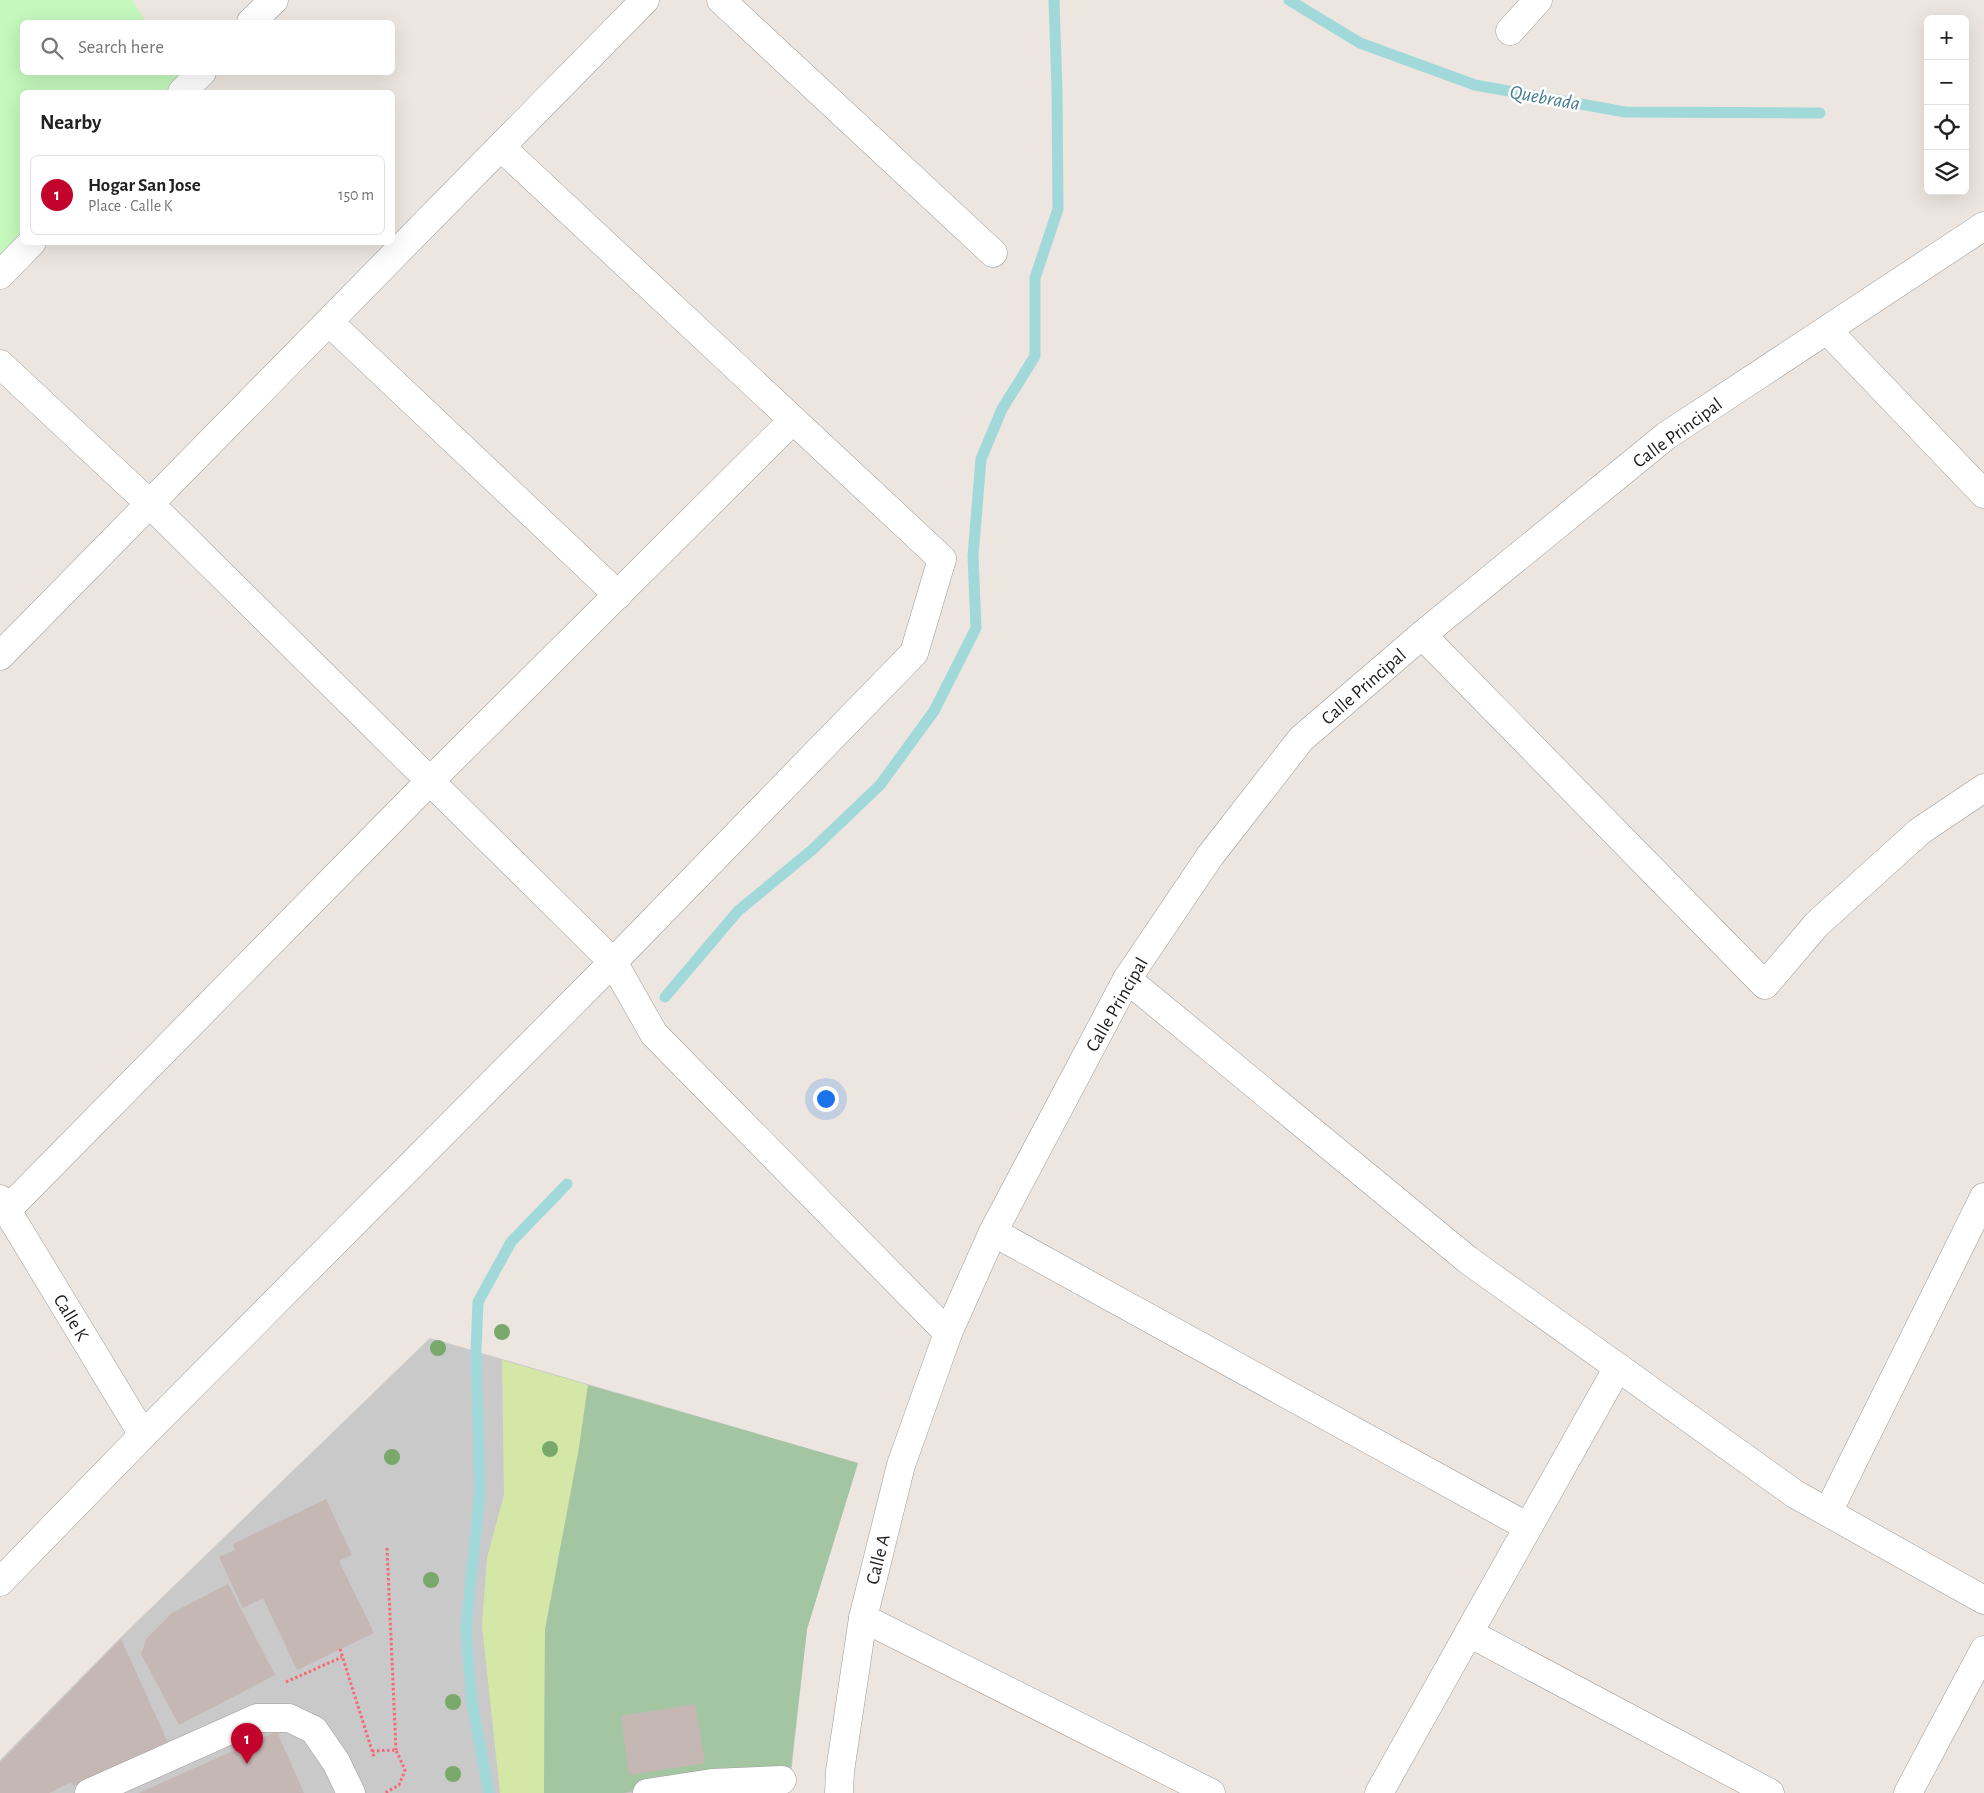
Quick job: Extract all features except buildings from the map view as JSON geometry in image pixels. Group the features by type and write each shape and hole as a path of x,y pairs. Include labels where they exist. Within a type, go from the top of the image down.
{"street":[{"path":"253,20 274,0"},
{"path":"0,656 502,148 645,0"},
{"path":"721,0 993,253"},
{"path":"1510,31 1538,0"},
{"path":"184,90 199,75"},
{"path":"0,1582 143,1435 613,962 914,653 942,559 502,148"},
{"name":"Calle Principal","path":"948,1333 993,1232 1127,979 1210,856 1301,739 1422,635 1666,436 1984,226"},
{"path":"0,275 29,245"},
{"path":"329,322 618,595"},
{"path":"1827,330 1984,494"},
{"path":"0,364 150,504 613,962 654,1034 948,1333"},
{"path":"3,1205 793,420"},
{"path":"1422,635 1766,985 1816,924 1920,832 1984,788"},
{"path":"1127,979 1468,1260 1796,1494 1984,1600"},
{"path":"1828,1512 1984,1197"},
{"name":"Calle K","path":"3,1205 143,1435"},
{"path":"993,1232 1528,1527"},
{"name":"Calle A","path":"839,1793 840,1772 863,1618 901,1465 948,1333"},
{"path":"1380,1793 1618,1367"},
{"path":"863,1618 1211,1793"},
{"path":"1469,1632 1770,1793"},
{"path":"1908,1793 1984,1650"},
{"path":"89,1793 257,1718 289,1718 314,1730 336,1762 351,1793"},
{"path":"647,1793 712,1783 782,1780"}],"path":[{"path":"383,1784 385,1793 399,1785 405,1770 396,1750 387,1548"},
{"path":"340,1650 375,1759"},
{"path":"372,1751 396,1750"}],"shaded area":[{"path":"430,1338 858,1463 807,1629 789,1793 0,1793 0,1760 120,1638"}],"green space":[{"path":"0,0 132,0 145,20 20,20 20,75 179,75 184,82 175,90 20,90 20,238 0,258"},
{"path":"502,1360 588,1385 579,1448 545,1630 544,1793 500,1793 482,1626 487,1558 504,1495"},
{"path":"588,1385 858,1463 807,1629 791,1767 704,1777 624,1793 544,1793 545,1630 579,1448"}],"waterway":[{"path":"665,997 738,911 812,850 880,785 934,711 976,628 973,556 981,459 1002,409 1035,356 1035,278 1058,209 1054,0"},
{"name":"Quebrada","path":"1289,0 1360,43 1475,85 1625,112 1820,113"},
{"path":"489,1793 472,1703 466,1629 480,1492 476,1351 478,1302 511,1242 567,1184"}],"place":[{"name":"Hogar San Jose","path":"247,1764"}]}
